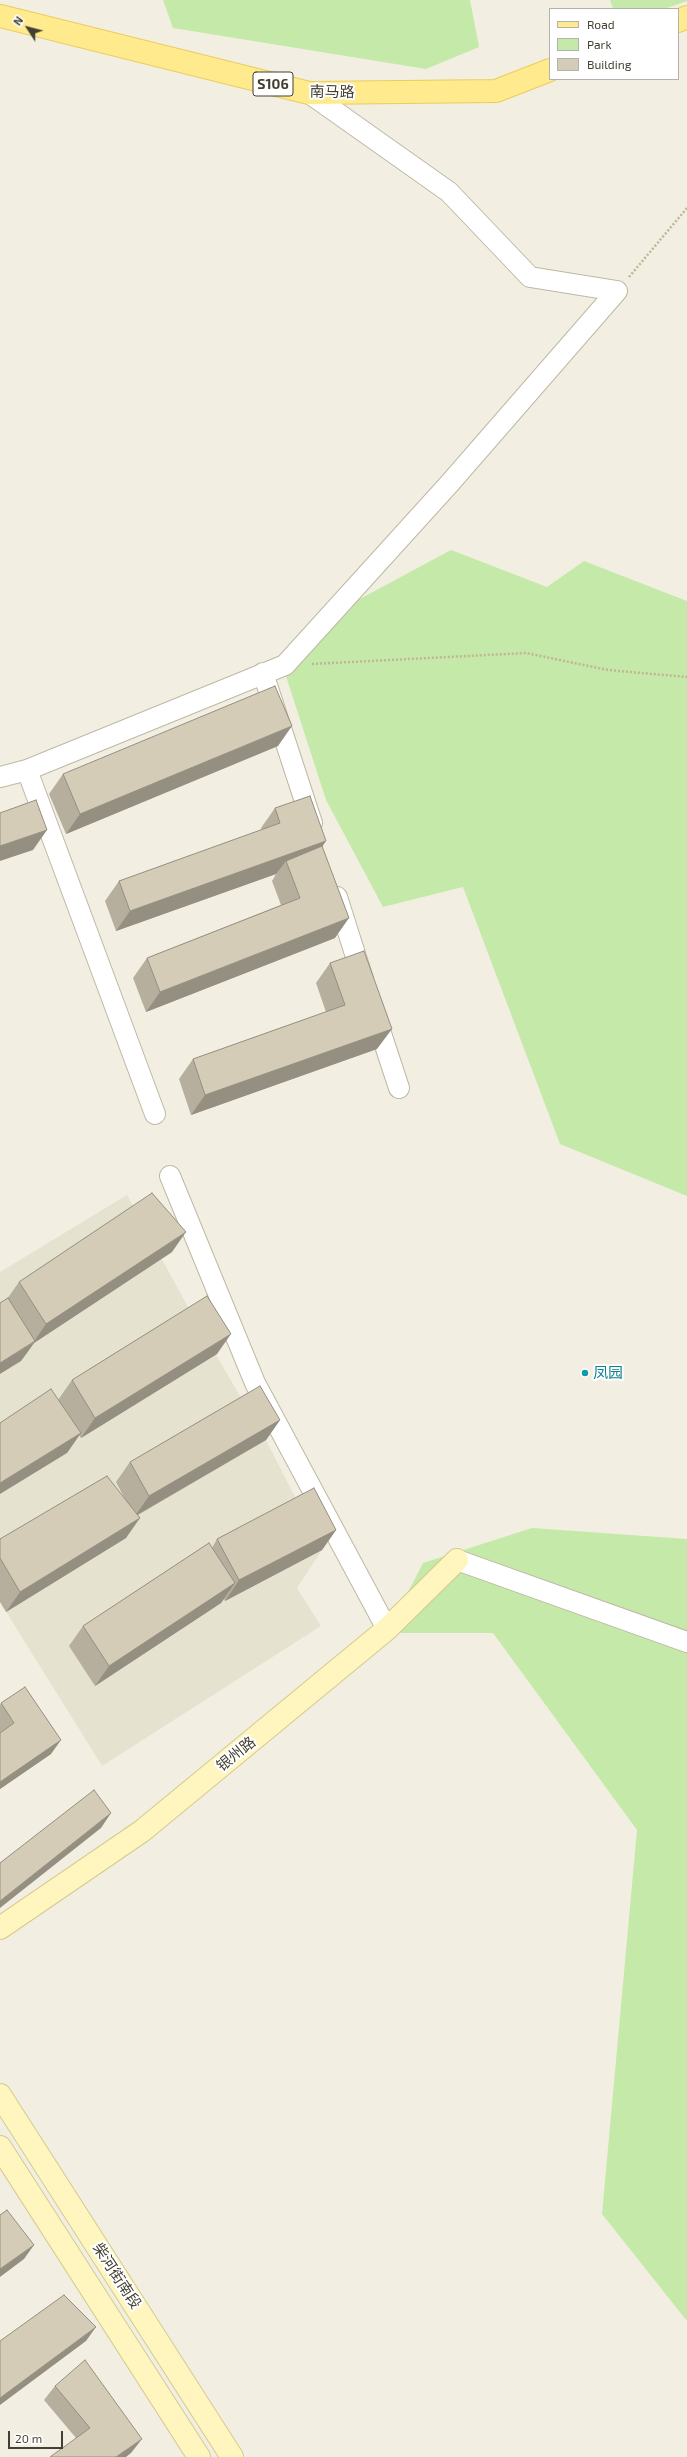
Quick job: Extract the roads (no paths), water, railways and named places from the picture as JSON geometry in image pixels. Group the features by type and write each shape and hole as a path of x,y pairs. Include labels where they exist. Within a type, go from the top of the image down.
{"main road":[{"name":"南马路","path":"0,16 308,93 496,91 549,70"},
{"name":"银州路","path":"0,1928 142,1831 388,1629 457,1560"},
{"name":"柴河街南段","path":"0,2095 232,2457"},
{"name":"柴河街南段","path":"0,2147 199,2457"}],"street":[{"path":"0,775 27,770 285,665 455,477 617,291 530,276 449,192 308,93"},
{"path":"263,673 317,839"},
{"path":"27,770 155,1114"},
{"path":"330,877 399,1088"},
{"path":"170,1176 255,1383 388,1629"},
{"path":"457,1560 687,1642"}],"place":[{"name":"凤园","path":"585,1373"}]}
